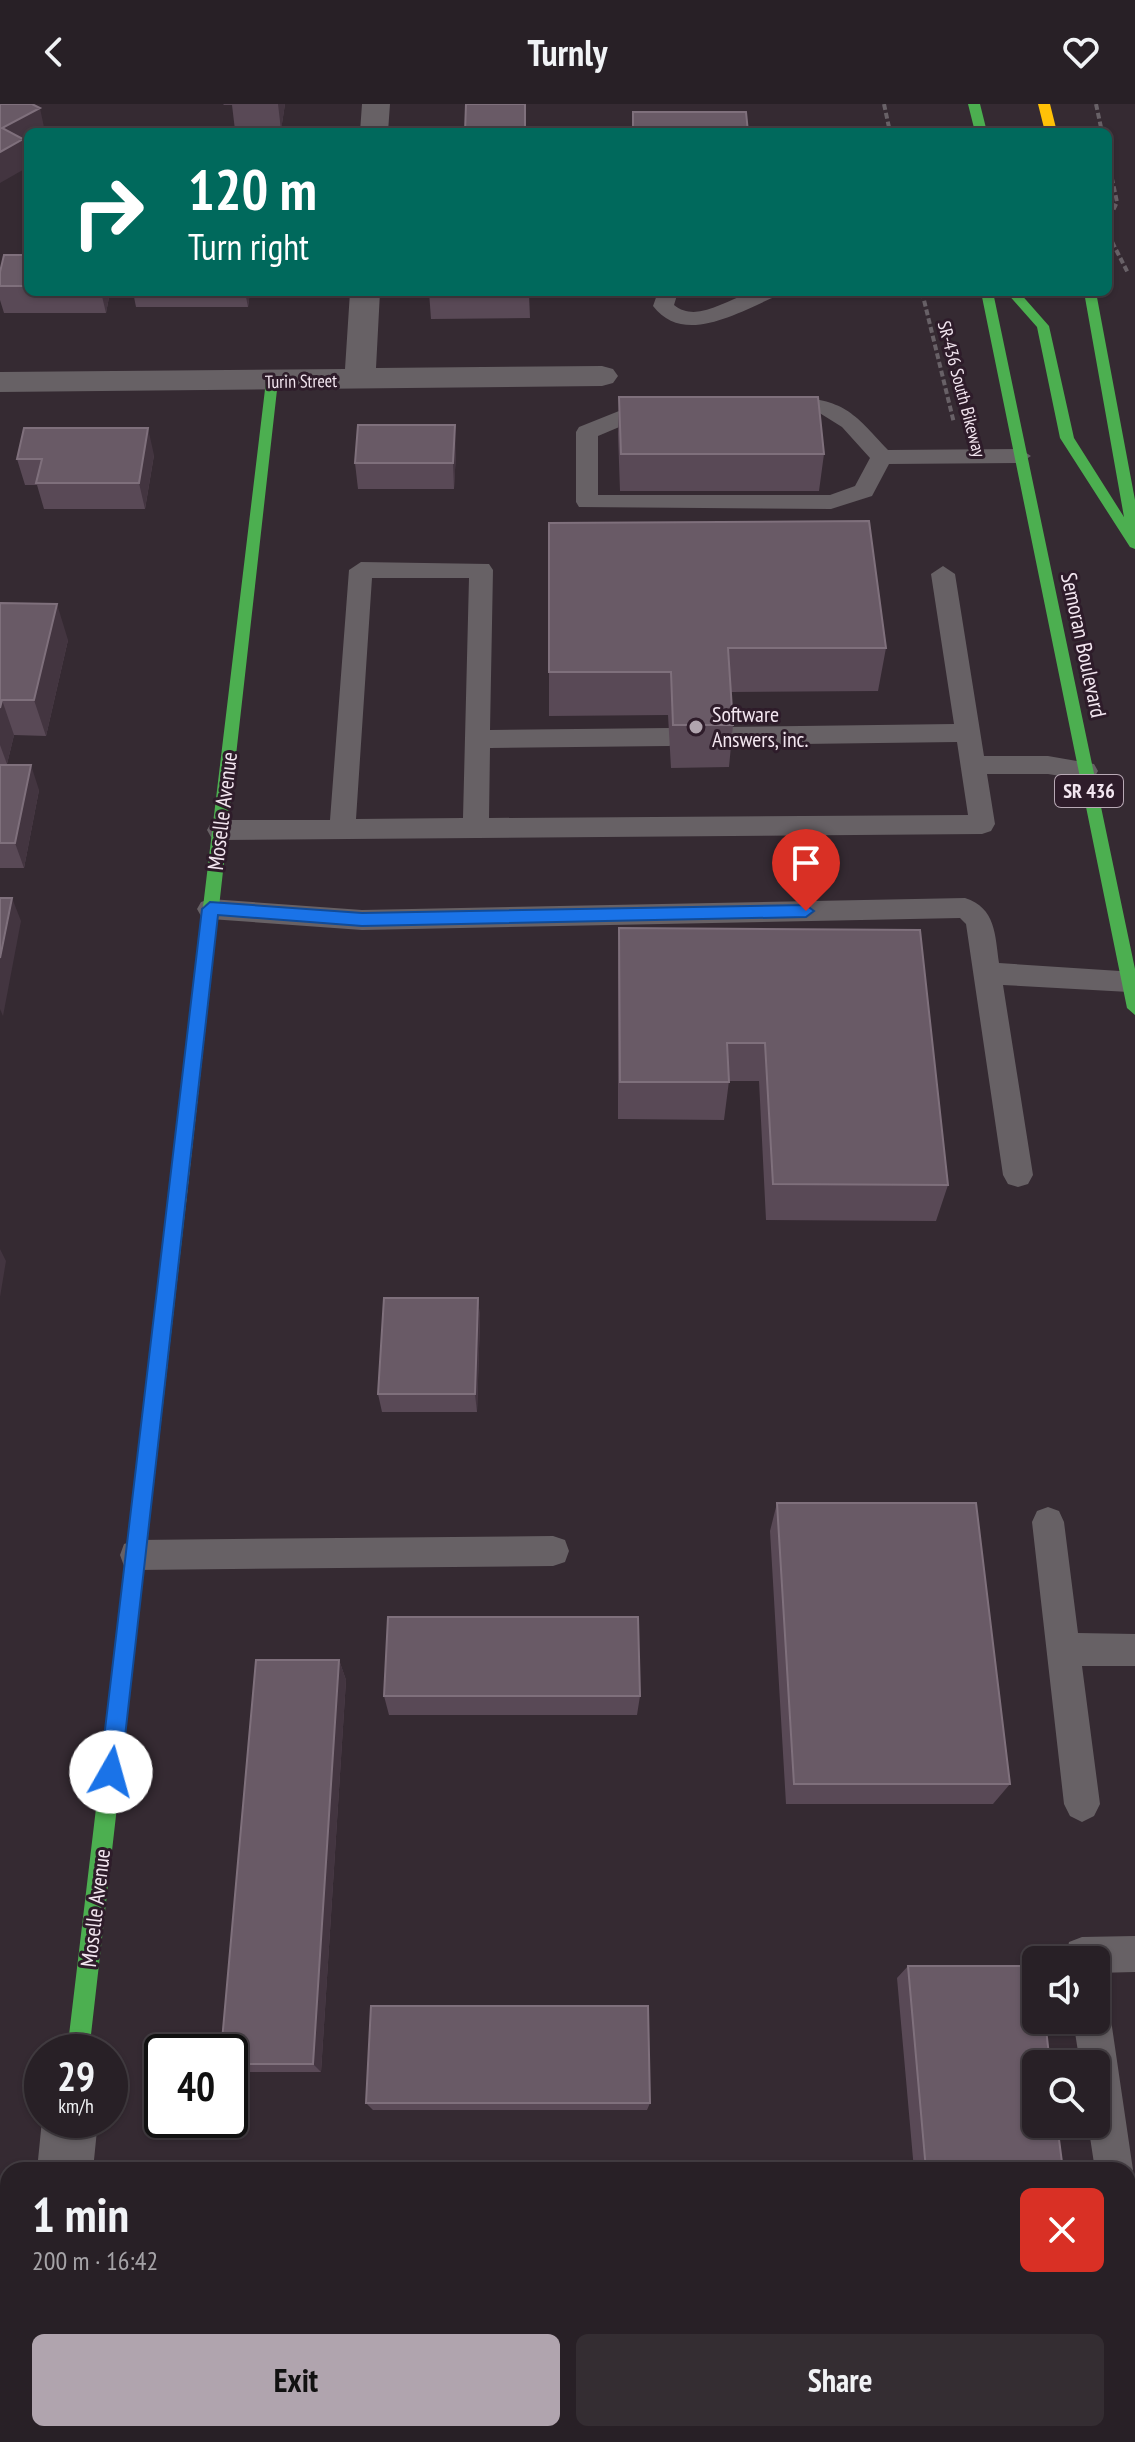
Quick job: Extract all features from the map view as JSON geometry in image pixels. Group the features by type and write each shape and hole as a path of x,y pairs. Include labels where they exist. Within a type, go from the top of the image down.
{"main road":[{"path":"974,104 980,128"},
{"path":"1044,104 1050,128"},
{"name":"Semoran Boulevard","path":"988,296 1135,1008"},
{"path":"1016,296 1043,326 1067,438 1135,544"},
{"path":"1091,296 1135,536"},
{"name":"Moselle Avenue","path":"80,2034 272,381"}],"street":[{"path":"374,128 376,104"},
{"path":"360,380 365,296"},
{"name":"Turin Street","path":"0,382 602,376"},
{"path":"66,2162 68,2138"}],"lane":[{"path":"667,296 663,306 676,317 699,320 760,296"},
{"path":"679,404 647,403 587,432 587,502 831,502 864,491 882,457"},
{"path":"759,404 823,405 850,422 882,457 1020,456"},
{"path":"342,829 361,570 481,570 476,828"},
{"path":"220,830 982,824 943,574"},
{"path":"724,736 968,733"},
{"path":"478,739 669,737"},
{"path":"973,765 1048,765 1085,771"},
{"path":"210,909 362,920 965,908 979,919 1018,1175"},
{"path":"985,973 1132,984"},
{"path":"1048,1522 1082,1804"},
{"path":"136,1555 553,1551"},
{"path":"1063,1649 1135,1650"},
{"path":"1110,1954 1135,1954"},
{"path":"1094,2034 1113,2162"}],"path":[{"path":"884,104 889,128"},
{"path":"1096,104 1101,128"},
{"path":"1112,179 1117,202 1112,213"},
{"name":"SR-436 South Bikeway","path":"923,296 963,457"}],"building":[{"path":"0,104 32,104 40,108 2,128 23,139 0,152"},
{"path":"466,104 525,104 525,128 465,128"},
{"path":"633,112 746,112 748,128 633,128"},
{"path":"4,255 24,255 24,286 0,286"},
{"path":"619,397 818,397 824,454 621,454"},
{"path":"358,425 455,425 453,463 355,463"},
{"path":"24,428 148,428 139,483 36,483 42,459 17,459"},
{"path":"869,521 886,648 728,648 733,725 673,725 671,672 549,672 549,523"},
{"path":"0,603 57,604 34,700 2,700 0,708"},
{"path":"0,765 31,765 15,843 0,843"},
{"path":"0,898 12,898 0,958"},
{"path":"619,928 920,930 948,1185 773,1184 765,1043 727,1043 729,1082 620,1082"},
{"path":"384,1298 478,1298 475,1394 378,1394"},
{"path":"777,1503 976,1503 1010,1784 794,1784"},
{"path":"388,1617 638,1617 640,1696 384,1696"},
{"path":"256,1660 339,1660 313,2064 248,2064 248,2034 223,2034"},
{"path":"908,1966 1022,1966 1022,2034 1047,2034 1048,2050 1022,2050 1022,2138 1059,2138 1062,2162 925,2162"},
{"path":"371,2006 648,2006 650,2103 366,2103"}],"traffic: fast":[{"path":"974,104 980,128"},
{"path":"988,296 1135,1008"},
{"path":"1016,296 1043,326 1067,438 1135,544"},
{"path":"1091,296 1133,526"},
{"path":"211,907 272,381"},
{"path":"80,2034 177,1203"}],"traffic: slow":[{"path":"1044,104 1050,128"},
{"path":"177,1203 211,907"}],"place":[{"name":"Software Answers, inc.","path":"696,727"}],"route":[{"path":"111,1772 210,909 362,920 806,911"}]}
